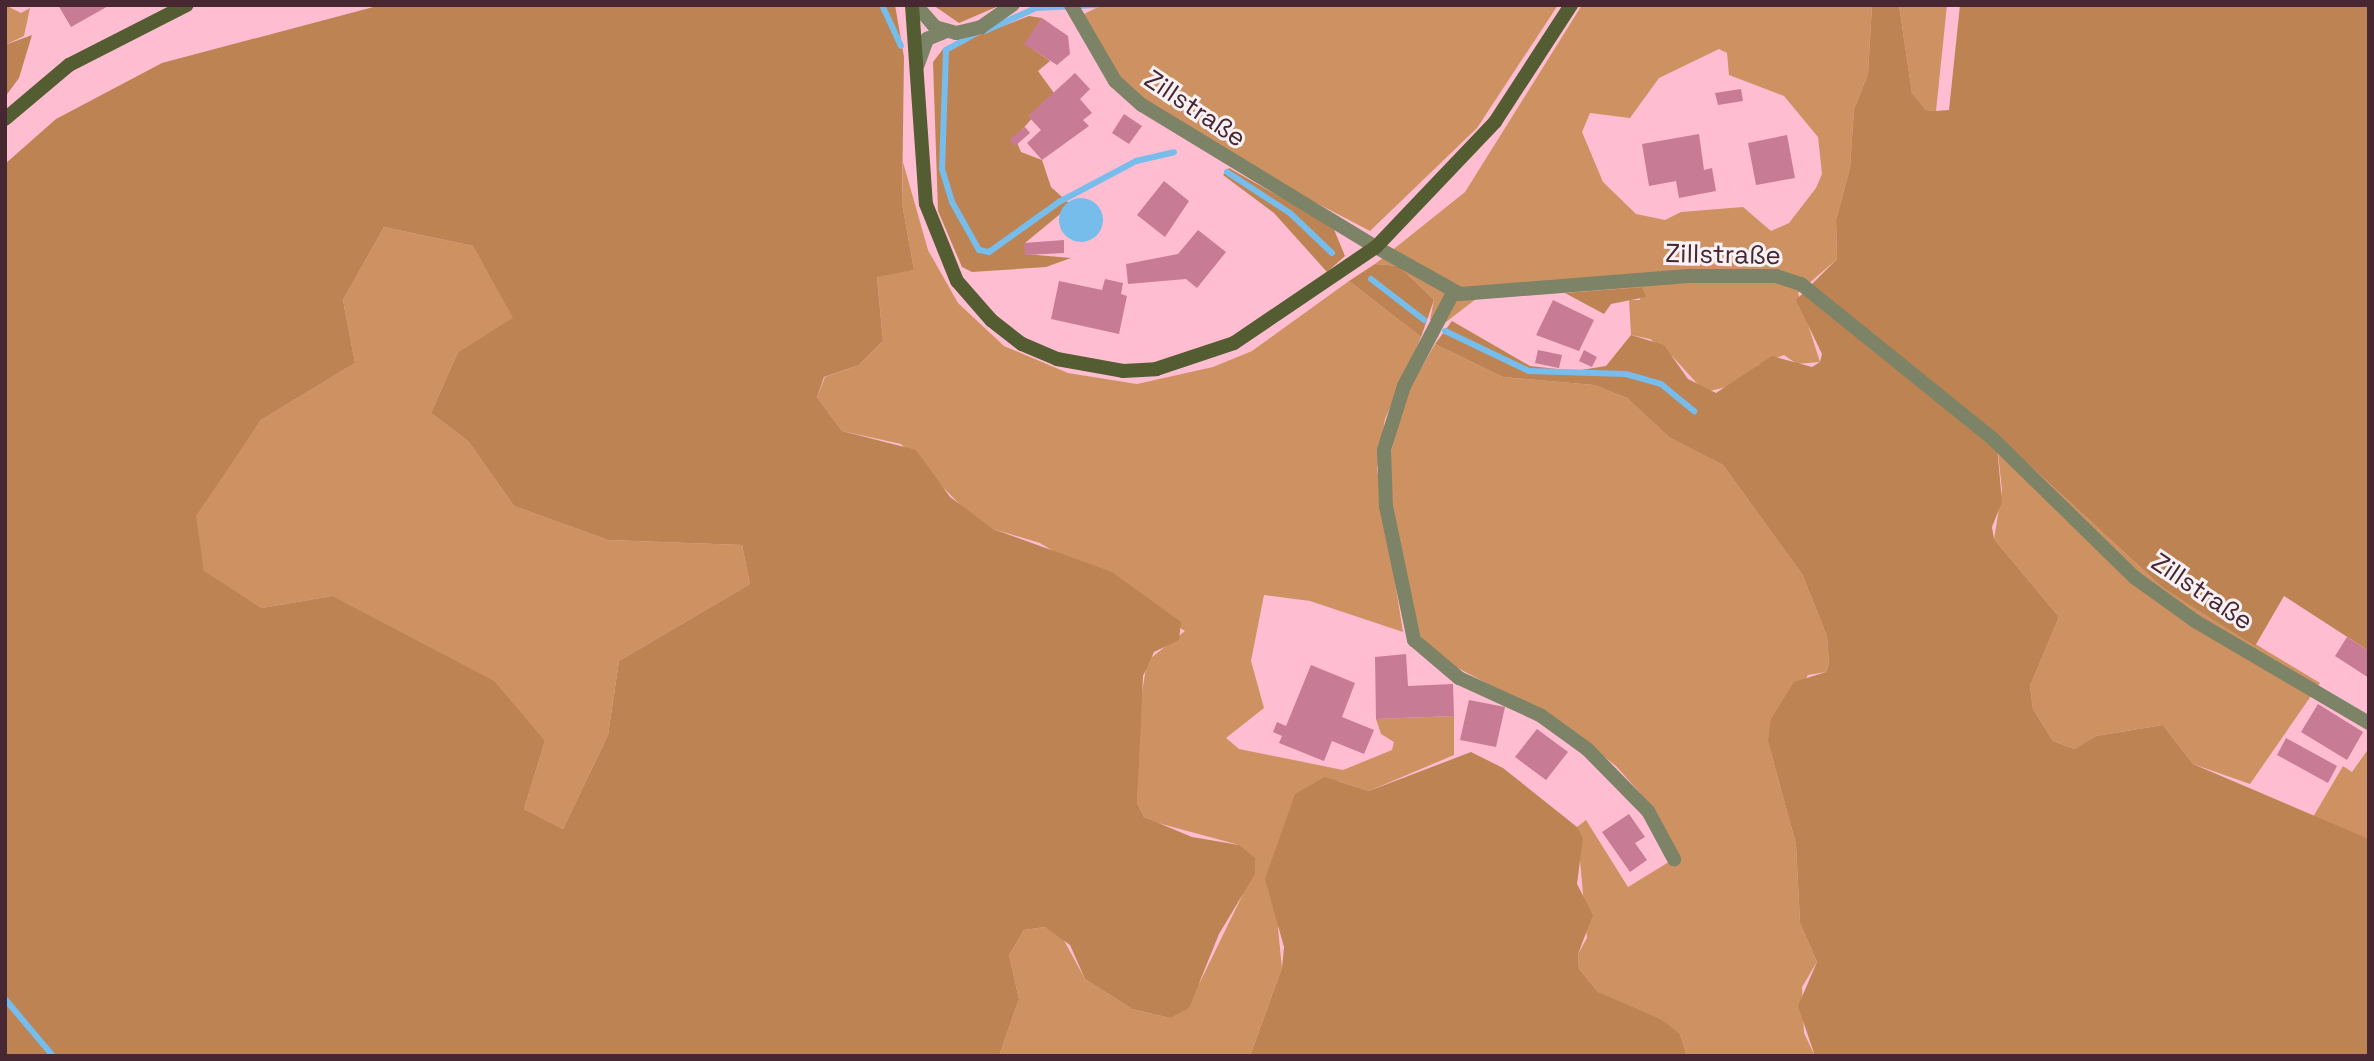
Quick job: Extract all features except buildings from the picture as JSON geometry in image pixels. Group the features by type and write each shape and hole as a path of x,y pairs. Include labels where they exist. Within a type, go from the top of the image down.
{"main road":[{"path":"5,120 69,65 187,5"},
{"path":"914,5 934,234 971,302 1022,344 1057,359 1123,371 1208,355 1279,318 1376,247 1495,122 1571,5"}],"street":[{"path":"914,5 944,32"},
{"path":"918,64 927,39 944,32 981,27 1013,5"},
{"name":"Zillstraße","path":"1074,10 1115,81 1142,105 1453,293 1691,276 1776,276 1801,284 1993,439 2134,577 2195,621 2369,723"},
{"path":"1453,293 1404,386 1384,450 1386,506 1414,640 1459,678 1540,715 1587,749 1648,811 1674,859"}],"shaded area":[{"path":"5,5 21,13 30,8 24,36 5,45"},
{"path":"381,5 895,5 904,57 902,203 914,270 877,277 883,341 859,365 824,377 817,397 842,431 916,450 950,497 993,529 1112,572 1181,622 1179,640 1154,652 1143,676 1137,803 1144,817 1192,837 1239,845 1255,858 1255,874 1219,934 1189,1008 1170,1018 1132,1009 1085,979 1070,945 1045,927 1024,930 1009,955 1019,999 999,1056 5,1056 5,164 56,119 162,63","holes":["384,227 473,246 513,318 458,352 431,413 468,441 514,506 608,540 742,545 750,584 619,661 608,735 563,829 524,809 545,741 494,681 332,596 262,608 204,571 196,516 261,420 355,363 343,300"]},
{"path":"933,5 1001,5 959,23"},
{"path":"1102,5 1558,5 1477,128 1370,231 1259,173 1143,100 1117,76 1084,14"},
{"path":"1582,5 1872,5 1868,74 1854,109 1850,168 1836,220 1837,259 1798,293 1820,362 1797,364 1784,355 1758,365 1736,385 1705,392 1672,356 1650,339 1631,335 1629,300 1640,300 1642,287 1476,299 1446,322 1430,320 1434,300 1399,266 1375,264 1465,192","holes":["1719,49 1727,53 1729,75 1784,96 1818,137 1822,174 1816,188 1789,223 1771,231 1743,207 1681,212 1665,220 1636,214 1603,182 1582,132 1590,113 1630,118 1659,78"]},
{"path":"1872,5 1899,5 1912,93 1926,110 1936,111 1949,110 1960,5 2369,5 2369,651 2284,596 2255,646 2163,588 1996,434 2002,502 1992,527 1994,539 2059,617 2030,686 2033,709 2053,741 2074,749 2096,736 2163,725 2193,764 2369,839 2369,1056 1815,1056 1798,1006 1817,962 1800,923 1796,844 1768,742 1771,719 1794,682 1826,672 1829,663 1827,636 1802,574 1723,465 1670,438 1627,398 1594,385 1503,377 1435,344 1452,321 1530,366 1575,371 1606,366 1631,335 1664,345 1688,379 1716,393 1772,356 1812,367 1820,362 1822,354 1796,300 1837,259 1836,220 1850,168 1854,109 1868,74"},
{"path":"1899,5 1947,5 1936,111 1926,110 1912,93"},
{"path":"1029,16 1042,18 1025,44 1050,61 1038,71 1054,93 1015,138 1021,152 1042,160 1051,187 1071,205 1025,243 1025,254 1071,258 1046,267 972,272 962,267 938,211 933,62 943,49"},
{"path":"32,35 19,78 5,97 5,45"},
{"path":"903,162 928,250 958,303 1004,346 1068,373 1137,384 1213,367 1252,351 1349,281 1421,337 1385,419 1377,469 1403,632 1310,601 1264,595 1251,661 1264,708 1226,738 1239,749 1343,770 1392,750 1394,742 1381,734 1376,719 1454,716 1454,755 1369,791 1338,781 1278,928 1282,968 1250,1056 999,1056 1019,999 1009,955 1024,930 1045,927 1060,933 1085,979 1132,1009 1170,1018 1200,982 1243,894 1239,845 1158,823 1144,817 1137,803 1139,712 1147,661 1185,631 1040,543 993,529 968,513 901,444 842,431 817,397 825,377 859,365 883,341 877,276 914,270 902,203"},
{"path":"1229,168 1333,227 1345,256 1327,272 1274,213 1223,175"},
{"path":"384,227 473,246 514,318 458,352 431,413 468,441 514,506 608,540 742,545 750,584 619,661 608,735 563,829 524,809 545,741 332,596 262,608 204,572 195,516 261,420 355,363 343,300"},
{"path":"1375,264 1399,266 1434,300 1421,337 1349,281"},
{"path":"1642,287 1646,297 1611,304 1604,314 1565,293"},
{"path":"1435,344 1503,377 1594,385 1627,398 1670,438 1723,465 1802,574 1827,636 1829,663 1826,672 1808,675 1768,742 1796,844 1800,923 1817,962 1802,987 1804,1033 1815,1056 1687,1056 1680,1034 1598,992 1579,969 1578,954 1587,938 1577,827 1586,820 1628,887 1677,857 1640,793 1616,766 1560,722 1437,657 1416,630 1393,514 1390,455 1408,391"},
{"path":"1996,434 2163,588 2320,683 2250,784 2193,764 2163,725 2096,736 2074,749 2053,741 2033,709 2030,686 2059,617 1994,539 2002,490"},
{"path":"2369,748 2369,839 2313,817 2343,766 2352,772"},
{"path":"1471,752 1503,768 1577,827 1583,838 1577,884 1593,915 1578,954 1579,969 1598,992 1662,1020 1680,1034 1687,1056 1250,1056 1282,968 1284,947 1265,879 1295,794 1325,777 1369,791"}],"water":[{"path":"1081,198 1096,205 1103,220 1096,235 1081,242 1066,235 1059,220 1066,205"}],"waterway":[{"path":"882,5 901,46"},
{"path":"985,31 1036,8 1097,5"},
{"path":"975,34 946,50 942,169 952,202 979,250 989,252 1059,202 1136,161 1174,152"},
{"path":"1227,172 1290,213 1332,253"},
{"path":"1371,279 1424,320"},
{"path":"1445,331 1529,371 1626,374 1661,384 1694,411"},
{"path":"5,999 53,1056"}]}
